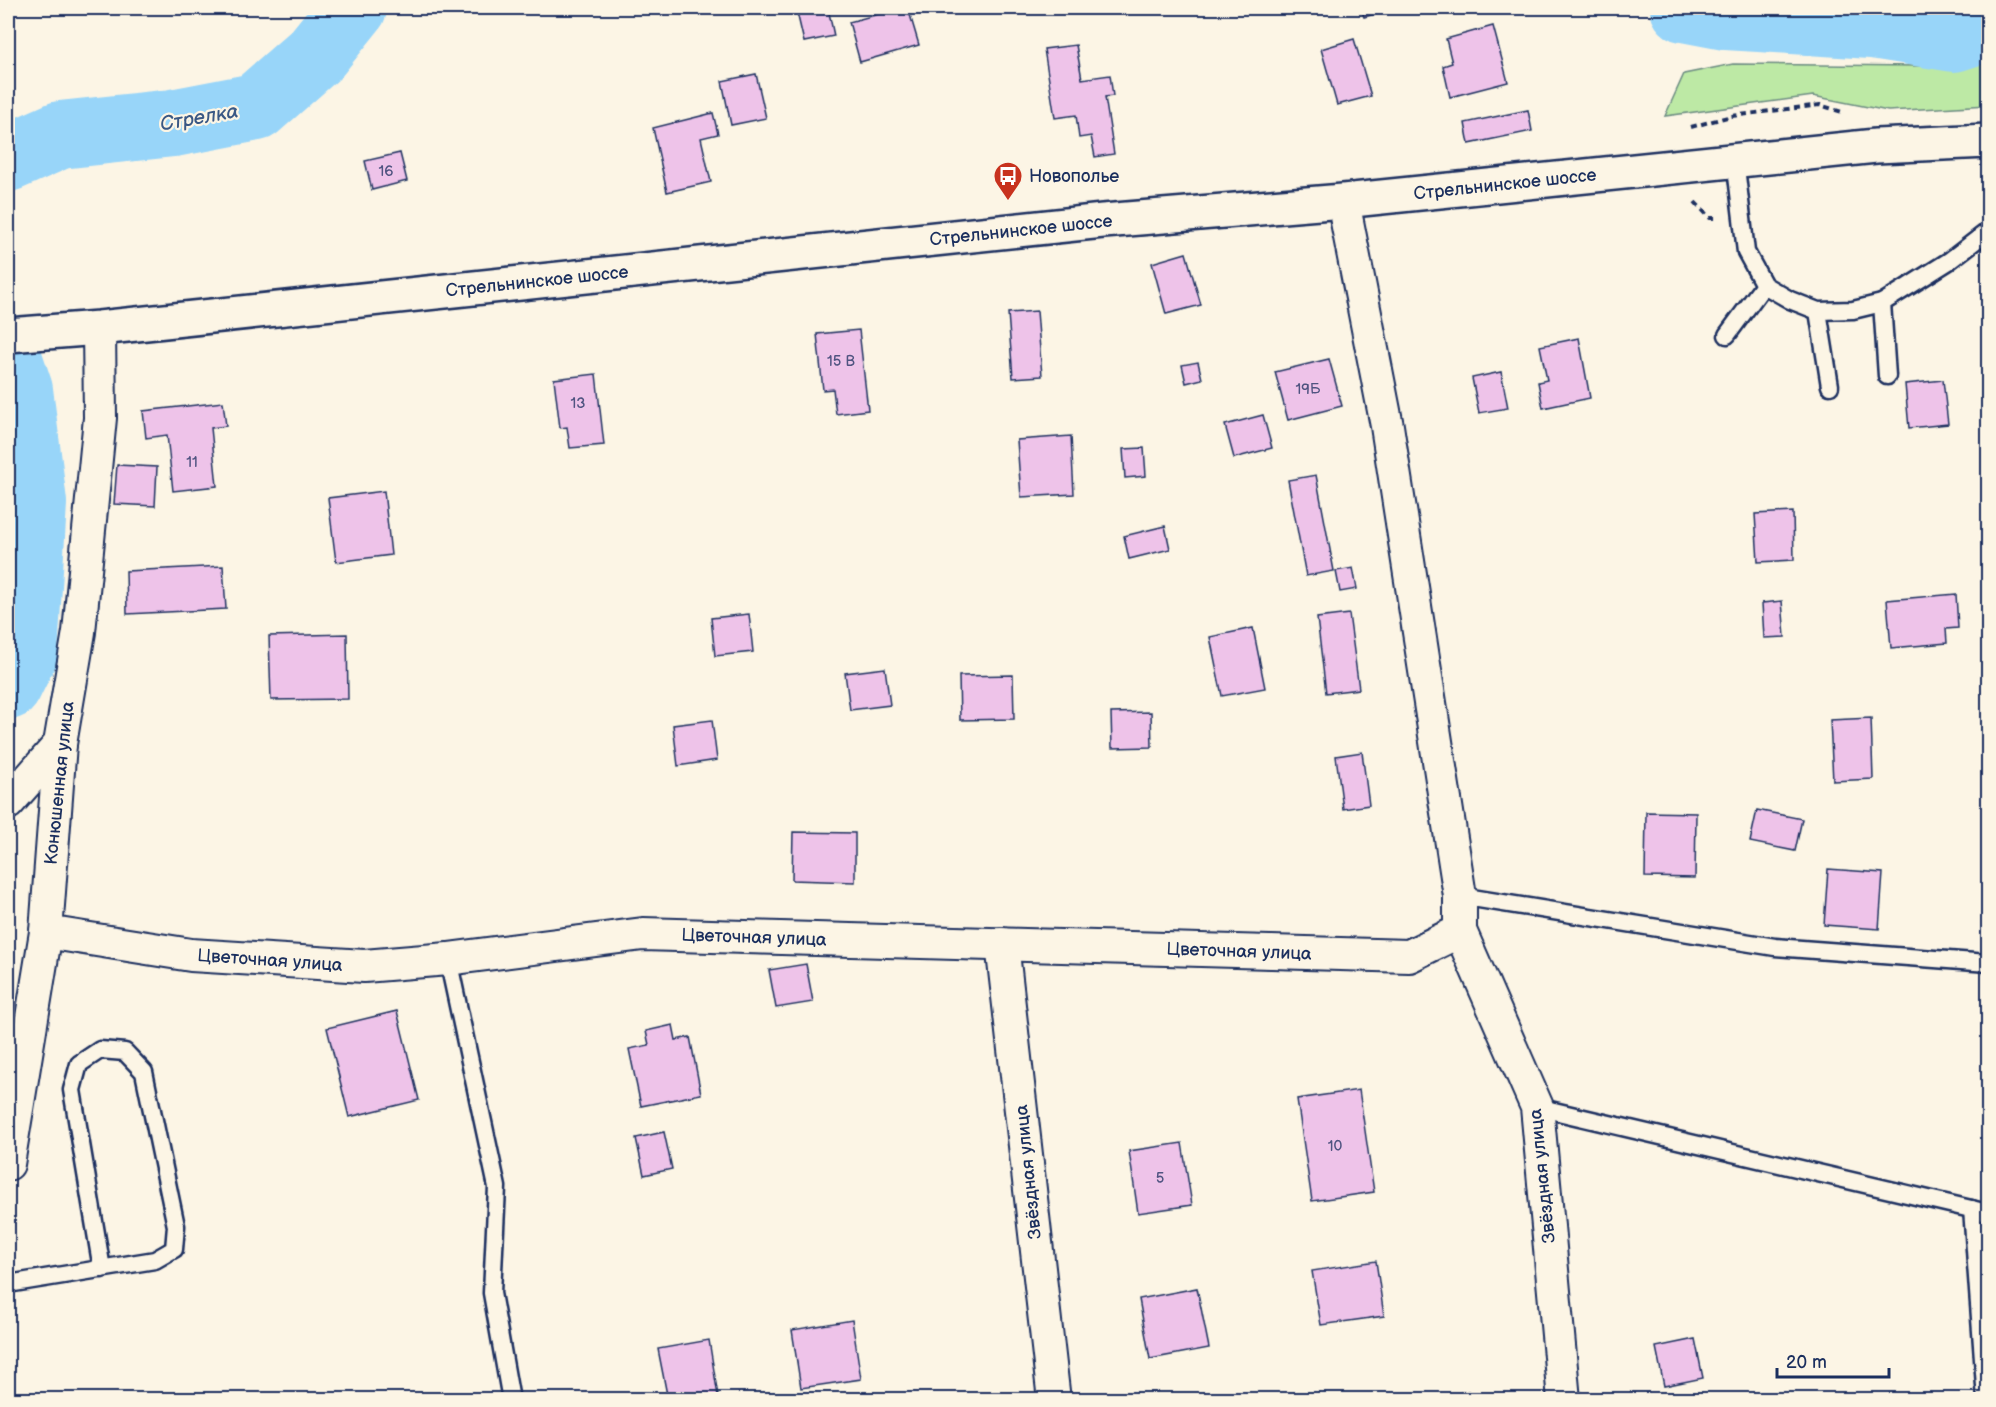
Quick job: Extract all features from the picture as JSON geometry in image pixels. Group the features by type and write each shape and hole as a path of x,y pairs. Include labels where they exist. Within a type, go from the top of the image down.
{"main road":[{"name":"Стрельнинское шоссе","path":"8,335 99,328 1103,220 1343,201 1876,146 1989,141"}],"street":[{"path":"1343,201 1387,426 1460,896 1460,931"},
{"name":"Конюшенная улица","path":"8,1164 46,932 60,744 79,632 100,418 99,328"},
{"path":"8,803 60,744"},
{"name":"Цветочная улица","path":"46,932 191,955 364,966 448,959 643,934 1408,956 1460,931"},
{"name":"Звёздная улица","path":"1460,931 1536,1107 1564,1400"},
{"name":"Звёздная улица","path":"1002,944 1054,1400"}],"lane":[{"path":"1735,159 1746,252 1764,285 1790,300 1818,311 1853,310 1882,303 1948,261 1989,231"},
{"path":"1727,335 1764,285"},
{"path":"1882,303 1887,376"},
{"path":"1818,311 1830,386"},
{"path":"1460,896 1775,947 1989,963"},
{"path":"448,959 497,1187 492,1293 511,1400"},
{"path":"8,1284 102,1269 154,1260 174,1249 176,1226 144,1072 125,1052 100,1050 79,1064 72,1090 102,1269"},
{"path":"1536,1107 1989,1213"},
{"path":"1972,1209 1986,1400"}],"green space":[{"path":"1733,64 1918,66 1988,64 1988,105 1888,111 1813,96 1665,116 1684,74"}],"building":[{"path":"796,8 828,8 834,36 804,42"},
{"path":"908,8 919,45 860,62 849,22"},
{"path":"1361,8 1381,8 1382,12 1364,17"},
{"path":"1493,26 1508,82 1450,97 1443,66 1452,63 1446,39"},
{"path":"1354,39 1371,96 1337,105 1321,49"},
{"path":"1076,45 1082,79 1110,75 1113,96 1105,97 1114,154 1095,157 1091,136 1079,138 1076,115 1055,118 1044,49"},
{"path":"756,74 766,118 731,125 722,81"},
{"path":"1528,110 1532,131 1469,144 1465,123"},
{"path":"713,113 718,134 701,138 711,182 667,192 653,128"},
{"path":"400,153 407,181 372,190 365,161"},
{"path":"1186,253 1201,305 1166,314 1152,263"},
{"path":"1037,311 1042,376 1013,378 1008,313"},
{"path":"859,330 868,410 836,414 833,389 823,390 817,334"},
{"path":"1579,338 1590,398 1543,408 1538,382 1547,380 1540,346"},
{"path":"1329,359 1342,406 1288,420 1275,372"},
{"path":"1198,362 1202,379 1186,383 1182,365"},
{"path":"1501,372 1508,408 1479,413 1472,378"},
{"path":"596,374 604,445 570,448 567,427 560,428 554,379"},
{"path":"1943,380 1948,424 1909,428 1905,384"},
{"path":"223,402 226,426 211,428 217,486 173,491 167,435 146,438 143,411"},
{"path":"1263,415 1272,448 1234,458 1225,425"},
{"path":"1071,436 1074,494 1021,497 1017,440"},
{"path":"1144,448 1146,476 1125,478 1123,449"},
{"path":"117,465 157,467 155,506 114,504"},
{"path":"1316,475 1334,571 1306,576 1288,480"},
{"path":"384,491 391,555 336,562 328,498"},
{"path":"1793,512 1794,560 1758,562 1755,514"},
{"path":"1165,526 1170,549 1129,559 1124,536"},
{"path":"223,566 226,609 127,614 126,571"},
{"path":"1353,568 1357,589 1340,592 1336,571"},
{"path":"1956,594 1958,628 1946,629 1947,643 1891,648 1887,600"},
{"path":"1782,601 1785,637 1764,638 1762,603"},
{"path":"749,614 753,652 715,656 711,618"},
{"path":"1349,614 1359,689 1326,693 1317,618"},
{"path":"1253,628 1265,688 1222,696 1210,637"},
{"path":"347,634 348,699 271,700 269,636"},
{"path":"885,668 890,705 850,710 845,673"},
{"path":"1013,675 1014,719 960,720 959,676"},
{"path":"1151,712 1152,747 1112,748 1111,713"},
{"path":"1871,718 1873,779 1833,781 1830,720"},
{"path":"712,720 717,760 678,766 673,725"},
{"path":"1362,752 1369,805 1343,809 1336,756"},
{"path":"1757,810 1802,819 1795,851 1750,842"},
{"path":"1646,812 1696,813 1695,878 1645,877"},
{"path":"793,832 855,833 855,882 792,880"},
{"path":"1828,869 1883,873 1879,929 1824,925"},
{"path":"806,964 813,1002 776,1008 769,970"},
{"path":"397,1011 419,1100 349,1117 327,1028"},
{"path":"673,1025 676,1040 690,1037 701,1094 641,1106 629,1049 649,1045 646,1031"},
{"path":"1359,1090 1374,1192 1312,1201 1297,1099"},
{"path":"664,1132 672,1169 644,1175 636,1138"},
{"path":"1182,1143 1192,1205 1138,1213 1129,1151"},
{"path":"1376,1261 1384,1316 1321,1325 1312,1271"},
{"path":"1197,1288 1209,1348 1150,1359 1139,1299"},
{"path":"852,1320 861,1379 801,1388 792,1330"},
{"path":"1695,1339 1703,1378 1664,1386 1656,1347"},
{"path":"709,1340 718,1396 699,1400 668,1400 658,1349"},
{"path":"1469,1391 1471,1400 1418,1400"},
{"path":"1239,1392 1240,1400 1191,1400"}],"waterway":[{"name":"Стрелка","path":"8,158 60,135 173,123 256,107 316,54 353,8"},
{"name":"Стрелка","path":"1684,8 1726,16 1872,25 1954,38 1988,27"},
{"name":"Стрелка","path":"8,357 19,390 33,503 24,653 8,686"}],"place":[{"name":"Новополье","path":"1008,202"}]}
